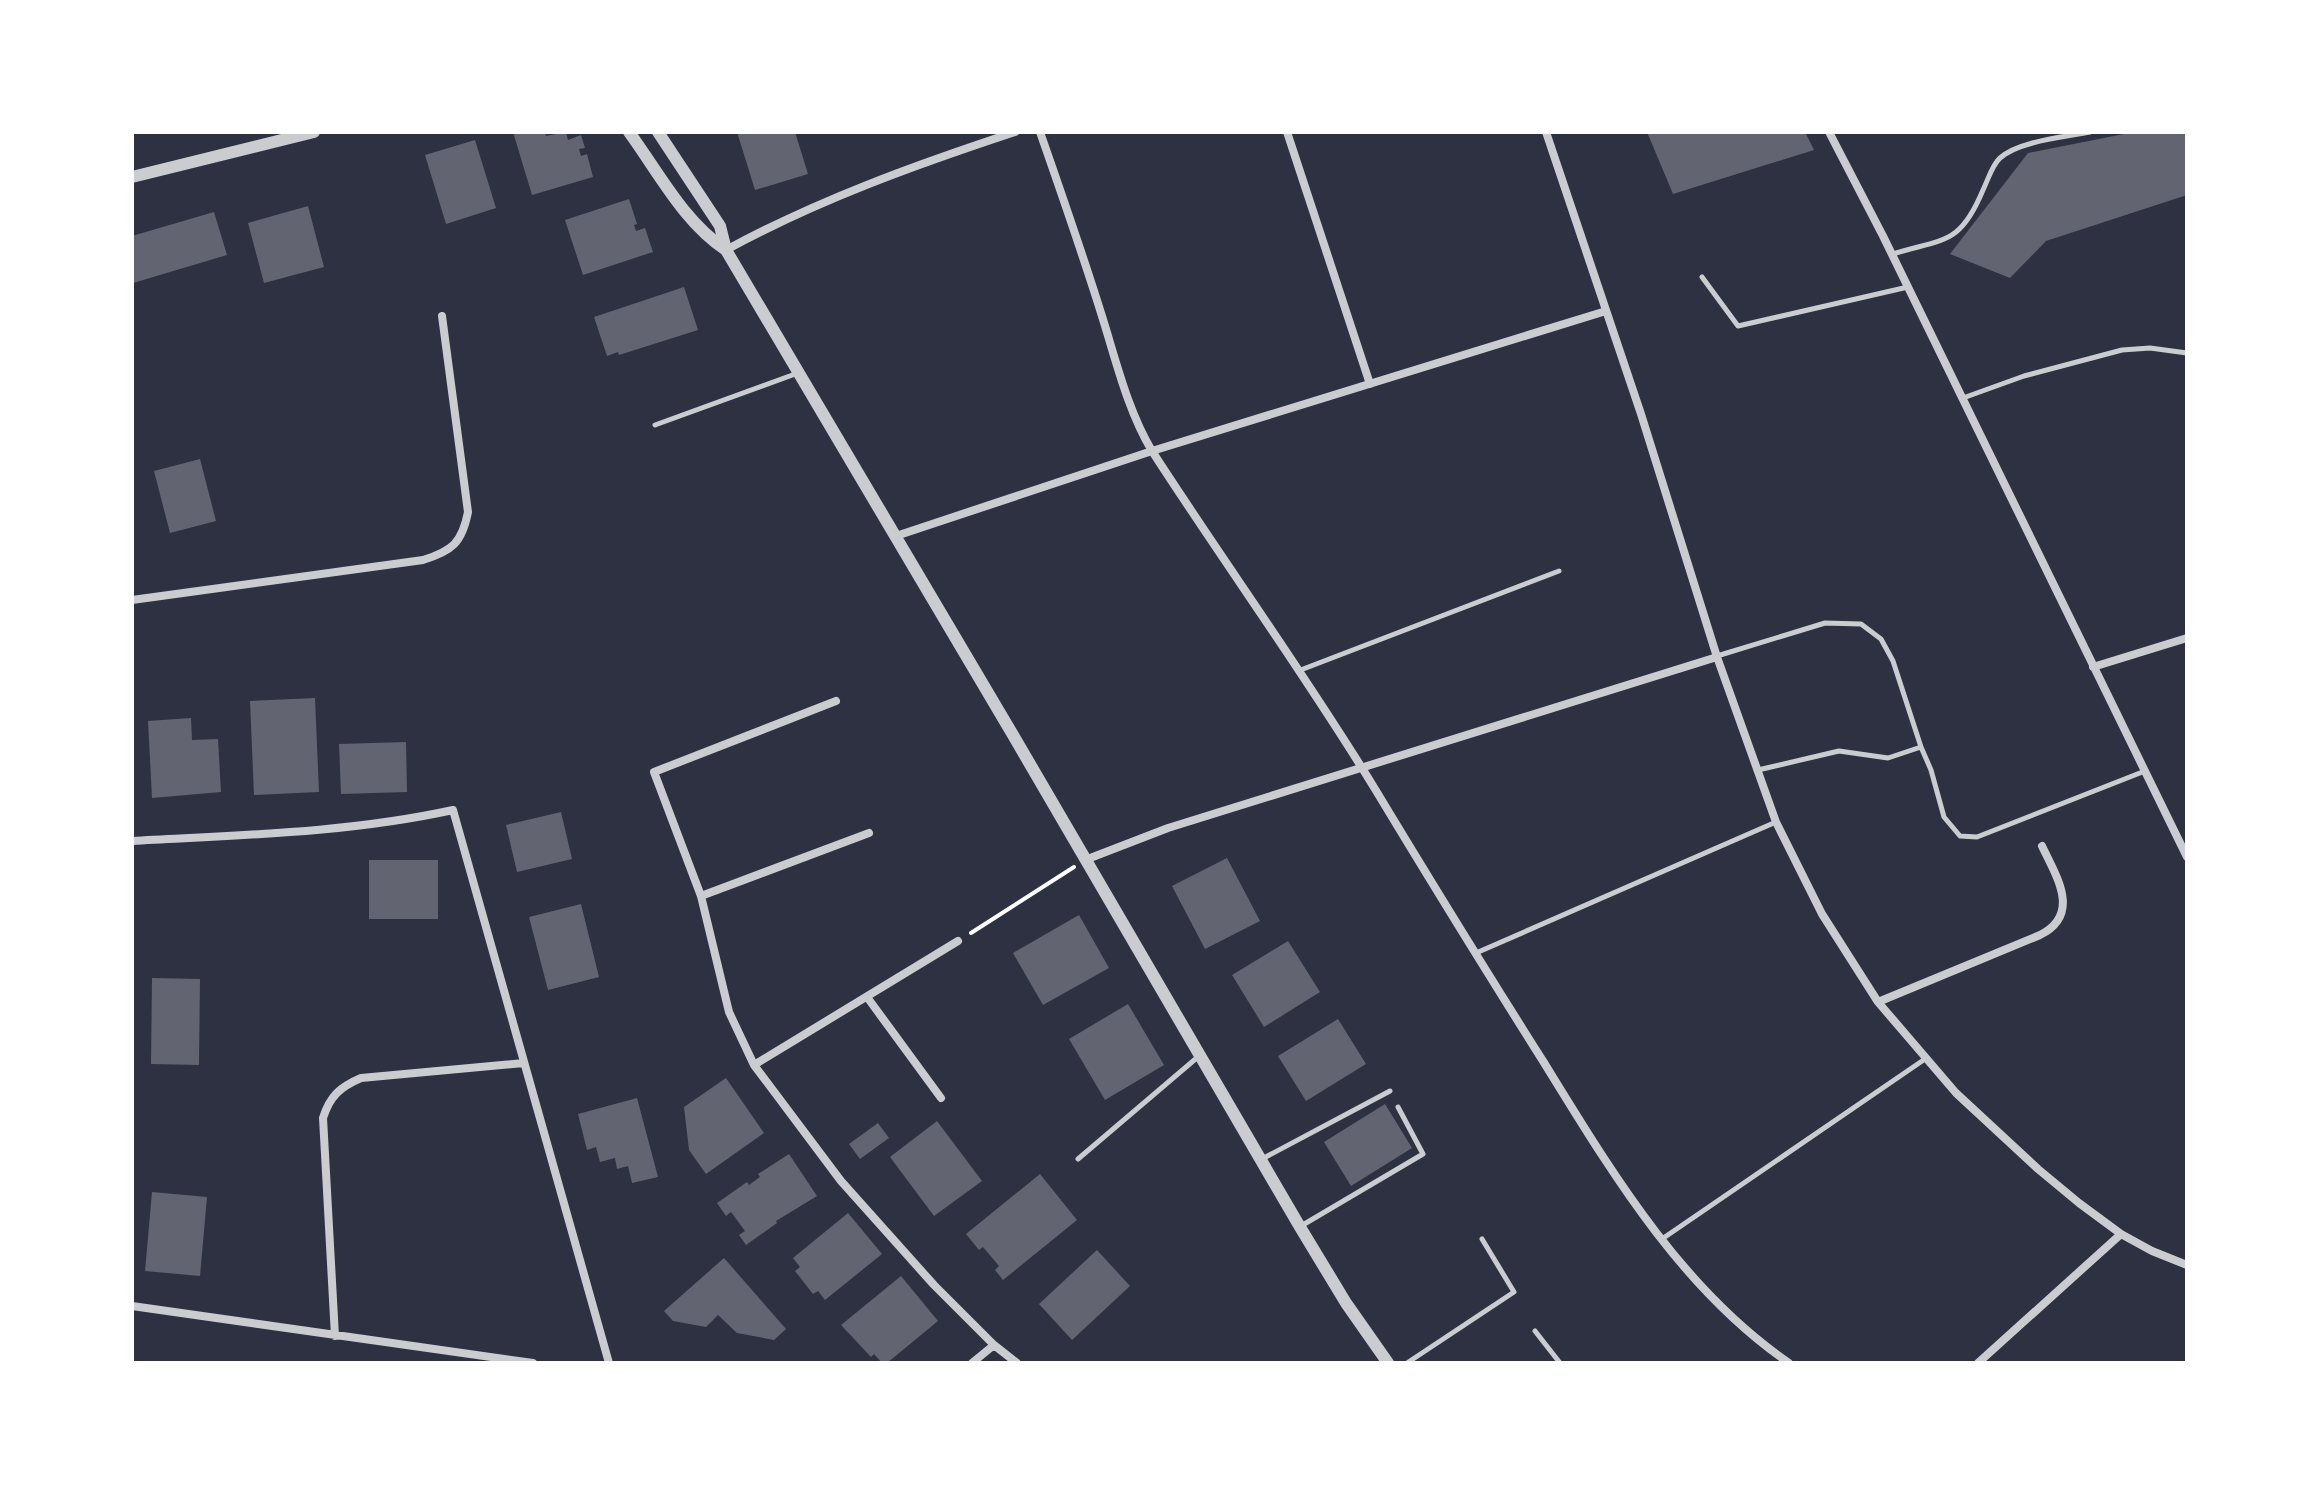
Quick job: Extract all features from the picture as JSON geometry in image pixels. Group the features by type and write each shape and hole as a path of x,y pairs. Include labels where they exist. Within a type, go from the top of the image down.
{"street":[{"path":"132,177 314,132"},
{"path":"629,132 683,210 705,236 726,250"},
{"path":"658,132 720,226 726,250 1300,1227 1346,1303 1388,1363"},
{"path":"726,250 779,221 850,191 1015,132"},
{"path":"1040,132 1129,403 1152,451 1361,766 1609,1167 1662,1239 1701,1284 1742,1327 1789,1363"},
{"path":"1287,132 1370,384"},
{"path":"1546,132 1641,414 1717,657 1776,822 1822,914 1878,1002 1956,1093 2038,1169 2121,1234 2187,1265"},
{"path":"1829,132 1892,254 2187,857"},
{"path":"132,187 171,169"},
{"path":"896,536 1152,451 1606,311"},
{"path":"132,600 423,560 452,548 464,533 468,512 442,316"},
{"path":"2093,667 2187,638"},
{"path":"1085,860 1155,833 1361,766 1717,657"},
{"path":"836,701 654,772 701,896 729,1012 754,1065 841,1181 934,1285 994,1345 1017,1363"},
{"path":"132,841 343,827 409,820 453,810 609,1363"},
{"path":"701,896 869,833"},
{"path":"1878,1002 2040,935 2054,925 2062,910 2063,895 2042,846"},
{"path":"754,1065 958,941"},
{"path":"867,997 941,1098"},
{"path":"335,1336 323,1118 329,1099 343,1086 361,1078 524,1063"},
{"path":"1978,1363 2121,1234"},
{"path":"132,1306 533,1363"},
{"path":"972,1363 994,1345"}],"lane":[{"path":"1892,254 1959,232 1974,212 1998,160 2007,153 2090,132"},
{"path":"1702,277 1738,326 1908,287"},
{"path":"1963,399 2024,376 2122,350 2150,348 2187,353"},
{"path":"655,425 799,373"},
{"path":"1298,671 1559,571"},
{"path":"1717,657 1825,623 1861,624 1881,639 1893,661 1944,817 1960,836 1977,837 2146,771"},
{"path":"1758,770 1839,751 1888,758 1921,747"},
{"path":"1476,954 1776,822"},
{"path":"1078,1159 1200,1055"},
{"path":"1662,1239 1925,1059"},
{"path":"1261,1159 1390,1091"},
{"path":"1300,1227 1423,1154 1398,1107"},
{"path":"1407,1363 1514,1292 1482,1239"},
{"path":"1535,1331 1560,1363"}],"path":[{"path":"958,941 1085,860"}],"building":[{"path":"513,132 545,132 546,136 566,132 568,140 581,135 585,148 579,149 581,156 587,154 593,177 532,195"},
{"path":"737,132 795,132 808,174 755,190"},
{"path":"1647,132 1805,132 1814,150 1673,194"},
{"path":"2134,132 2187,132 2187,195 2046,241 2010,278 1950,254 2028,153"},
{"path":"475,140 496,208 446,224 425,155"},
{"path":"629,199 637,224 634,225 636,231 645,228 653,252 583,275 565,220"},
{"path":"308,206 324,267 264,283 248,223"},
{"path":"214,212 227,255 133,283 132,236"},
{"path":"684,287 698,330 607,356 594,317"},
{"path":"200,459 216,521 170,533 154,471"},
{"path":"315,698 319,792 254,795 250,701"},
{"path":"191,718 192,740 218,739 221,792 152,798 148,721"},
{"path":"406,742 407,792 341,794 339,744"},
{"path":"561,812 572,859 517,872 506,825"},
{"path":"1227,858 1260,921 1205,949 1172,886"},
{"path":"369,860 438,860 438,919 369,919"},
{"path":"581,904 599,977 548,990 529,917"},
{"path":"1079,915 1109,968 1043,1005 1013,953"},
{"path":"1288,941 1320,992 1264,1027 1232,975"},
{"path":"152,978 200,979 199,1065 151,1064"},
{"path":"1128,1004 1164,1065 1105,1100 1069,1039"},
{"path":"1338,1019 1366,1064 1306,1101 1278,1056"},
{"path":"726,1078 764,1133 706,1174 689,1150 684,1107"},
{"path":"637,1098 658,1177 632,1183 628,1166 617,1169 615,1158 600,1162 596,1147 587,1150 578,1114"},
{"path":"1385,1104 1412,1148 1351,1186 1324,1142"},
{"path":"937,1121 982,1181 934,1216 890,1157"},
{"path":"878,1123 889,1138 860,1159 849,1144"},
{"path":"789,1154 817,1196 776,1221 746,1245 739,1235 745,1231 731,1212 726,1216 717,1203 747,1182 749,1185 760,1177 758,1174"},
{"path":"1040,1174 1077,1220 1003,1280 995,1270 999,1266 983,1247 979,1250 966,1234"},
{"path":"152,1192 207,1197 200,1276 145,1271"},
{"path":"848,1213 882,1254 825,1300 818,1291 813,1294 795,1271 800,1267 793,1258"},
{"path":"1097,1250 1130,1286 1072,1340 1039,1304"},
{"path":"724,1258 786,1329 774,1340 737,1333 718,1315 706,1327 673,1321 664,1311"},
{"path":"901,1276 938,1321 887,1363 882,1363 874,1354 871,1357 841,1325"}]}
